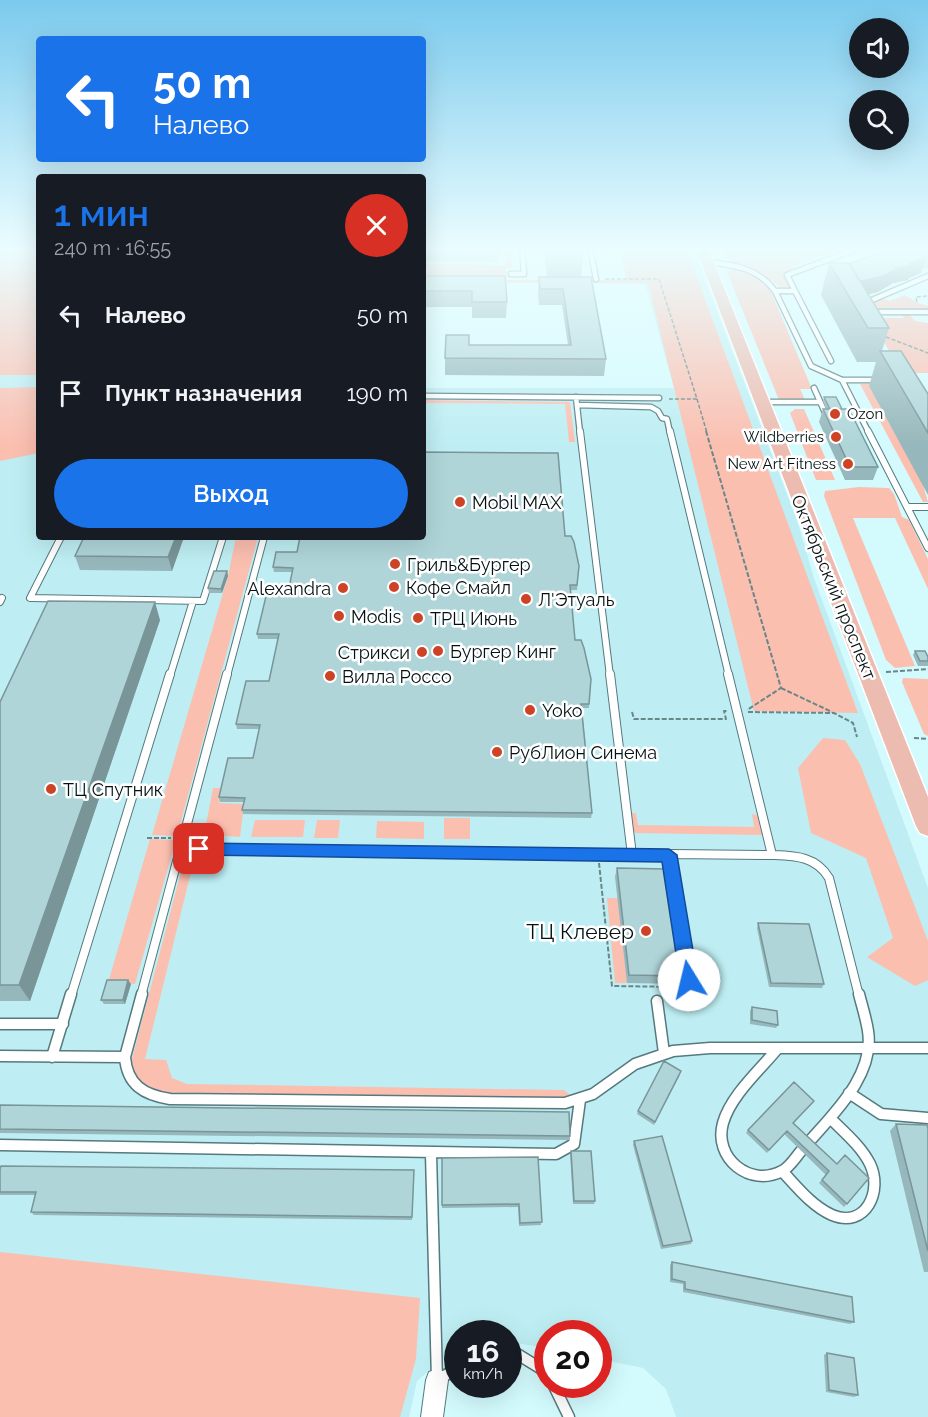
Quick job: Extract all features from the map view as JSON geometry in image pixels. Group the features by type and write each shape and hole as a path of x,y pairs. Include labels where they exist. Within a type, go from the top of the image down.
{"main road":[{"name":"Октябрьский проспект","path":"728,314 928,826"}],"street":[{"path":"432,1417 437,1380"}],"lane":[{"path":"786,314 812,366 842,380 884,380"},
{"path":"807,314 831,361"},
{"path":"864,314 867,319"},
{"path":"842,380 928,548"},
{"path":"814,388 827,417"},
{"path":"426,396 659,398"},
{"path":"576,397 632,855"},
{"path":"762,402 820,402"},
{"path":"577,405 651,407 658,411 662,418 667,419 772,855"},
{"path":"907,507 928,507"},
{"path":"59,540 30,598 203,601 222,540"},
{"path":"263,540 125,1057 124,1069 129,1081 151,1096 170,1099 565,1103 580,1100 635,1064 664,1053 710,1048 928,1048"},
{"path":"45,609 50,598"},
{"path":"52,1057 193,601"},
{"path":"180,849 772,855 815,860 825,868 868,1033 864,1067 849,1093 830,1118 783,1172 758,1178 739,1172 727,1157 721,1139 722,1122 778,1048"},
{"path":"669,855 689,980"},
{"path":"657,1001 664,1053"},
{"path":"0,1024 63,1024"},
{"path":"0,1056 125,1057"},
{"path":"849,1093 881,1114 928,1118"},
{"path":"0,1145 431,1154 556,1154 574,1144 580,1100"},
{"path":"783,1172 817,1206 835,1216 850,1219 860,1215 873,1200 876,1186 873,1170 860,1148 830,1118"},
{"path":"431,1154 437,1380 444,1376"},
{"path":"560,1398 569,1417"}],"path":[{"path":"670,314 781,688 853,723 857,737"},
{"path":"885,337 928,353"},
{"path":"659,398 696,399"},
{"path":"885,672 928,669"},
{"path":"781,688 745,712 834,713"},
{"path":"632,712 634,719 726,719 724,711 727,711"},
{"path":"914,738 928,739"},
{"path":"147,838 177,838"},
{"path":"598,855 612,986 689,987 690,992 686,995 657,1001"}],"shaded area":[{"path":"0,314 36,314 36,540 426,540 426,388 674,388 653,314 718,314 798,523 814,578 928,888 928,1417 676,1417 666,1389 643,1368 612,1362 612,1320 534,1320 534,1346 522,1344 522,1320 444,1320 444,1358 417,1381 409,1417 0,1417"},
{"path":"0,314 36,314 36,375 0,375"},
{"path":"656,314 710,314 858,713 754,711"},
{"path":"744,314 780,314 812,389 800,389 805,400 779,400"},
{"path":"868,314 883,318 904,318 902,314 909,314 915,321 928,323 928,373 915,373 898,366"},
{"path":"860,384 893,384 928,502 923,502"},
{"path":"36,387 36,454 0,461 0,388"},
{"path":"426,400 570,402 575,442 569,442 565,404 426,403"},
{"path":"795,409 804,409 835,480 816,480 790,413"},
{"path":"859,487 889,488 894,494 902,517 909,520 928,559 928,589 895,518 853,518 915,666 895,668 886,660 824,496 825,491"},
{"path":"235,540 257,540 177,836 152,835 228,576"},
{"path":"903,678 928,679 928,736 924,734 902,682"},
{"path":"823,738 845,740 860,764 928,941 928,980 915,986 867,957 893,938 866,858 811,833 798,768"},
{"path":"213,788 223,788 219,803 244,804 240,837 215,835 205,830"},
{"path":"632,813 636,813 638,825 754,827 752,814 759,816 764,833 761,835 636,833 631,824"},
{"path":"444,818 470,818 470,839 444,839"},
{"path":"255,820 305,820 303,837 251,837"},
{"path":"317,820 340,820 338,838 314,838"},
{"path":"377,821 424,822 424,839 376,838"},
{"path":"150,839 176,840 135,984 108,983"},
{"path":"183,864 193,864 145,1059 166,1060 172,1078 187,1084 564,1090 574,1098 159,1094 138,1083 132,1068 132,1059"},
{"path":"607,898 618,898 627,983 615,983"},
{"path":"0,1252 420,1298 416,1359 400,1417 0,1417"}],"building":[{"path":"567,314 598,314 606,359 445,358 446,335 469,335 469,345 571,345"},
{"path":"860,314 880,314 889,328 868,328"},
{"path":"880,351 901,351 928,394 928,433"},
{"path":"824,397 836,397 842,409 830,409"},
{"path":"823,409 849,409 878,467 850,467"},
{"name":"ТРЦ Июнь","path":"426,452 558,453 565,536 571,536 574,542 579,566 577,585 570,585 575,640 581,640 591,679 589,704 581,704 592,813 242,810 245,798 219,797 228,758 253,758 260,725 236,724 246,681 269,681 279,634 257,634 267,592 288,593 293,568 273,567 276,552 297,552 299,540 426,540"},
{"path":"83,540 175,540 168,557 75,556"},
{"path":"214,571 227,571 221,589 208,588"},
{"name":"ТЦ Спутник","path":"48,601 155,602 19,985 0,985 0,702"},
{"path":"915,651 925,651 928,661 920,661"},
{"name":"ТЦ Клевер","path":"617,868 666,869 679,956 686,955 688,968 682,968 683,976 629,975"},
{"path":"758,923 809,924 824,984 771,983"},
{"path":"107,980 128,980 123,1000 101,1000"},
{"path":"752,1007 777,1011 778,1025 752,1020"},
{"path":"664,1061 681,1071 655,1122 638,1111"},
{"path":"794,1082 814,1101 793,1123 837,1164 845,1155 869,1178 847,1204 822,1180 829,1171 787,1131 769,1150 748,1130"},
{"path":"0,1105 569,1112 570,1136 0,1129"},
{"path":"896,1124 927,1125 928,1128 928,1251"},
{"path":"662,1136 692,1241 663,1246 634,1141"},
{"path":"571,1151 591,1151 595,1201 574,1201"},
{"path":"538,1157 542,1222 520,1223 519,1204 442,1205 442,1158"},
{"path":"1,1166 414,1170 412,1217 31,1212 36,1192 0,1192"},
{"path":"672,1262 852,1297 854,1322 685,1289 685,1282 672,1279"},
{"path":"827,1353 854,1358 858,1395 829,1390"}],"place":[{"name":"Ozon","path":"835,414"},
{"name":"Wildberries","path":"836,437"},
{"name":"New Art Fitness","path":"848,464"},
{"name":"Mobil MAX","path":"460,502"},
{"name":"Гриль&Бургер","path":"395,564"},
{"name":"Кофе Смайл","path":"394,587"},
{"name":"Alexandra","path":"343,588"},
{"name":"Л'Этуаль","path":"526,599"},
{"name":"Modis","path":"339,616"},
{"name":"ТРЦ Июнь","path":"418,618"},
{"name":"Бургер Кинг","path":"438,651"},
{"name":"Стрикси","path":"422,652"},
{"name":"Вилла Россо","path":"330,676"},
{"name":"Yoko","path":"530,710"},
{"name":"РубЛион Синема","path":"497,752"},
{"name":"ТЦ Спутник","path":"51,789"},
{"name":"ТЦ Клевер","path":"646,931"}],"route":[{"path":"199,849 669,855 689,980"}]}
